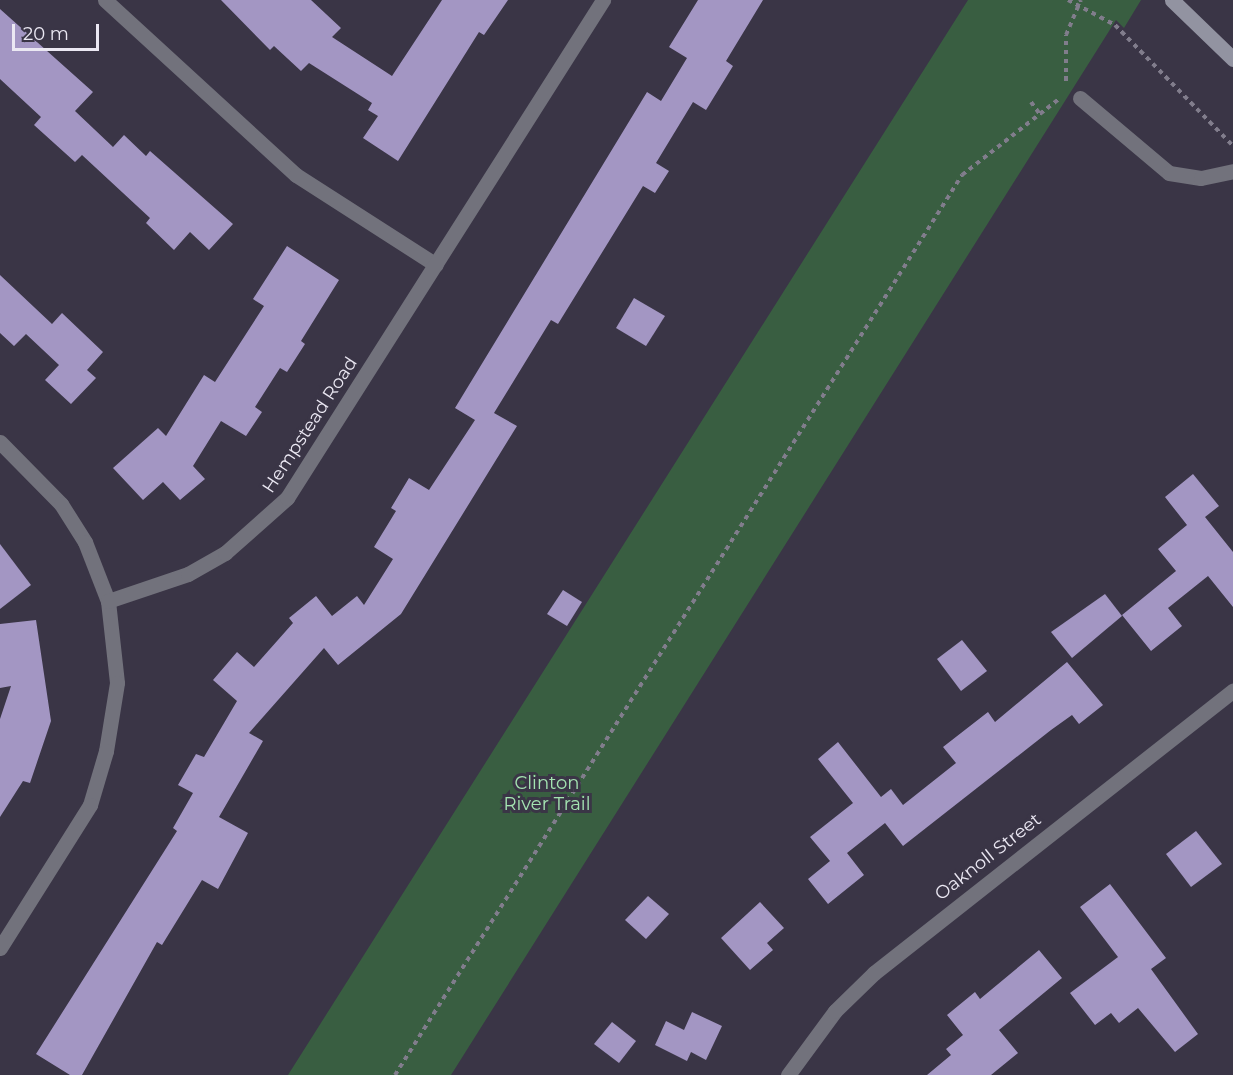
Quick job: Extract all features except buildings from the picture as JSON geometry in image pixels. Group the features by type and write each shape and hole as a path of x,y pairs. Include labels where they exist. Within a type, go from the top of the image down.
{"main road":[{"path":"1172,0 1233,59"}],"street":[{"path":"105,0 296,175 436,265"},
{"name":"Hempstead Road","path":"108,601 188,574 271,517 302,478 603,0"},
{"path":"1080,98 1169,173 1201,178 1233,171"},
{"path":"0,442 61,504 85,542 108,601 117,683 106,751 90,805 0,948"},
{"name":"Oaknoll Street","path":"788,1075 835,1011 874,973 1233,691"}],"path":[{"path":"1068,0 1115,25 1233,146"},
{"path":"395,1075 962,175 1041,116 1063,91 1066,35 1081,0"},
{"path":"1031,102 1041,116"}],"green space":[{"name":"Clinton River Trail","path":"968,0 1141,0 1124,28 1116,20 451,1075 288,1075"}]}
